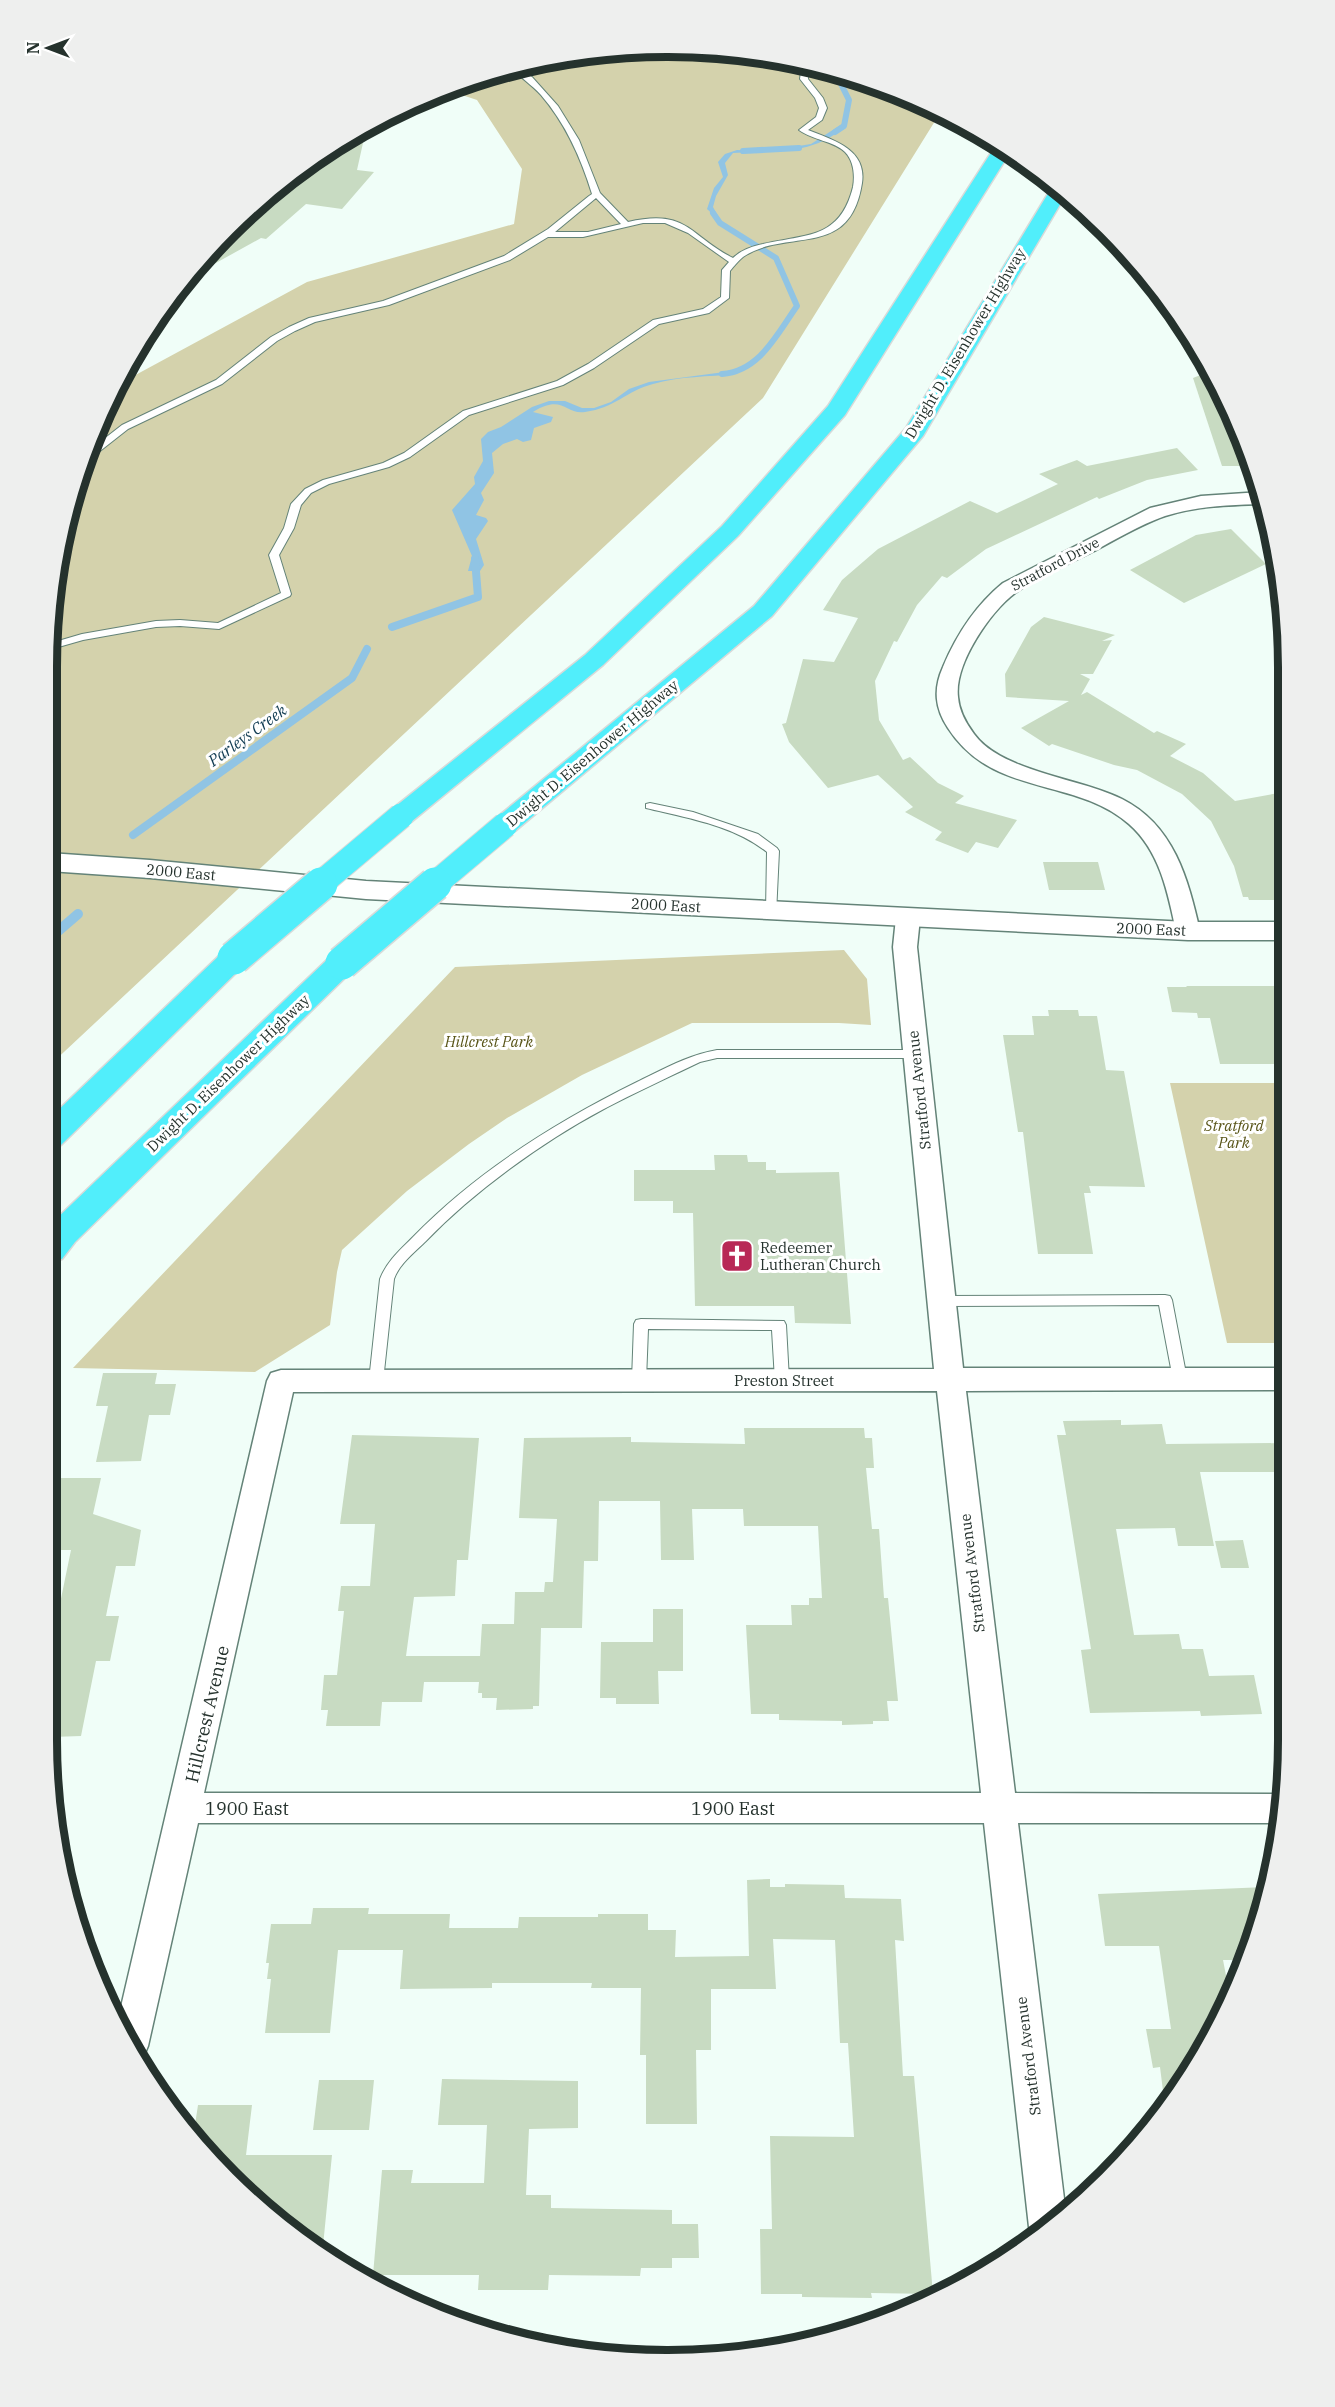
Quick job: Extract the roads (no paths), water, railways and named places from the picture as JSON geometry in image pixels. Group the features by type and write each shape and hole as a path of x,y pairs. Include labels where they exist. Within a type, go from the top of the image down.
{"highway":[{"path":"57,1130 234,958 401,816 594,660 730,531 837,410 999,155"},
{"name":"Dwight D. Eisenhower Highway","path":"57,1241 342,963 763,611 915,431 1055,196"}],"street":[{"name":"Stratford Drive","path":"1188,931 1174,871 1160,844 1136,818 1111,803 1027,776 983,755 958,731 947,705 946,681 974,622 995,599 1010,587 1165,508 1195,502 1254,499"},
{"name":"2000 East","path":"57,863 150,869 366,890 1188,931 1278,931"},
{"name":"Stratford Avenue","path":"908,918 905,946 950,1380 1047,2217"},
{"name":"Preston Street","path":"281,1381 1278,1378"},
{"name":"Hillcrest Avenue","path":"133,2034 281,1381"},
{"name":"1900 East","path":"185,1808 1274,1808"}],"lane":[{"path":"58,644 82,637 156,624 219,626 286,594 274,555 289,528 296,504 308,491 326,482 386,465 407,455 435,437 456,419 475,409 527,395 566,380 656,322 714,307 725,298 726,270 734,261 754,249 819,235 842,221 855,196 858,175 849,152 838,144 804,131 803,128 817,120 823,108 819,98 804,79 804,73"},
{"path":"525,74 568,125 582,150 596,194 627,225"},
{"path":"97,449 125,427 219,382 274,339 292,329 312,320 386,303 507,258 546,234 596,194"},
{"path":"546,234 588,234 655,221 675,222 685,227 718,254 734,261"},
{"path":"650,806 689,814 754,836 773,851 772,911"},
{"path":"376,1381 387,1279 391,1268 430,1228 472,1191 564,1126 628,1090 706,1056 916,1054"},
{"path":"942,1301 1165,1300 1180,1379"},
{"path":"639,1380 641,1324 779,1325 782,1380"}],"water":[{"path":"842,124 847,124 822,142 808,146 779,151 733,153 725,163 728,175 716,196 713,207 722,223 707,209 714,188 723,177 718,162 725,154 737,150 767,151 811,144"},
{"path":"732,371 736,374 663,381 644,387 595,410 578,412 551,404 533,412 553,417 551,422 534,428 531,440 523,442 517,439 503,444 492,453 494,473 481,493 484,500 476,515 488,521 476,539 484,565 480,571 468,571 472,556 452,510 475,484 474,477 483,461 481,439 488,432 501,427 532,407 549,401 565,401 582,408 594,408 611,402 629,389 649,382"}],"waterway":[{"name":"Parleys Creek","path":"835,132 844,126 849,100 840,82"},
{"name":"Parleys Creek","path":"743,151 799,148"},
{"name":"Parleys Creek","path":"713,213 720,223 776,258 797,306 757,359 747,366 722,374"},
{"name":"Parleys Creek","path":"392,627 478,597 475,559"},
{"name":"Parleys Creek","path":"133,835 352,678 367,649"},
{"name":"Parleys Creek","path":"57,932 78,914"}],"place":[{"name":"Redeemer Lutheran Church","path":"737,1256"}],"park label":[{"name":"Hillcrest Park","path":"489,1041"},
{"name":"Stratford Park","path":"1234,1134"}]}
